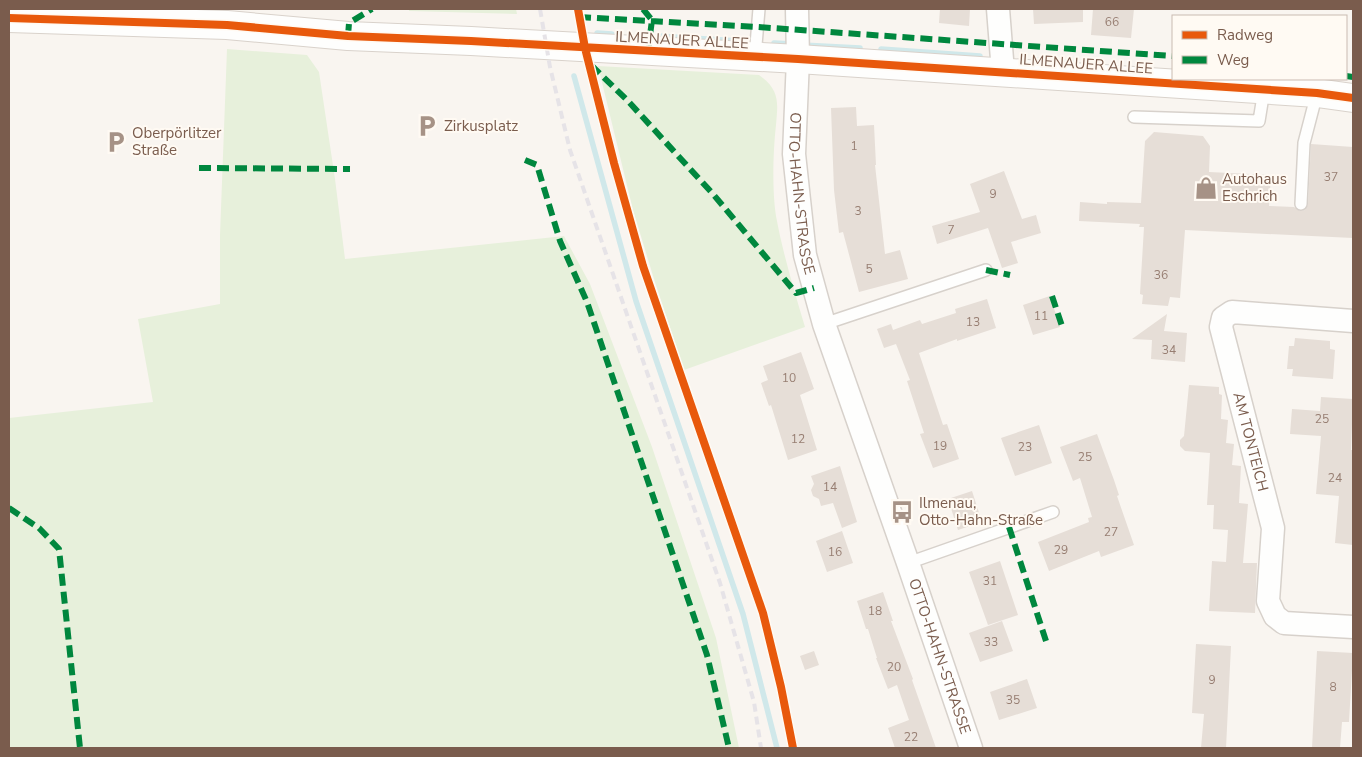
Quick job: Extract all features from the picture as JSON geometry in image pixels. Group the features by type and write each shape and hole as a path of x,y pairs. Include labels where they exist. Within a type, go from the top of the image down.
{"street":[{"path":"797,9 798,59"},
{"path":"998,9 1003,72"},
{"name":"ILMENAUER ALLEE","path":"9,18 212,25 348,36 798,59 1317,93 1353,98"},
{"name":"OTTO-HAHN-STRASSE","path":"798,59 795,164 805,255 824,324 971,748"},
{"name":"AM TONTEICH","path":"1353,321 1232,312 1223,318 1221,327 1273,528 1268,601 1275,616 1284,623 1353,628"}],"lane":[{"path":"755,57 759,9"},
{"path":"1134,118 1259,121 1264,90"},
{"path":"1301,204 1304,143 1317,93"},
{"path":"824,324 986,270"},
{"name":"OTTO-HAHN-STRASSE","path":"908,563 1053,512"}],"green space":[{"path":"409,9 516,9 517,14 409,11"},
{"path":"227,49 307,55 319,72 345,259 564,236 590,284 652,447 716,638 739,748 9,748 9,418 153,402 138,319 220,304 220,235"},
{"path":"598,66 759,75 771,86 777,103 773,171 776,216 785,258 805,327 684,370 633,210"}],"building":[{"path":"940,9 970,9 969,26 939,23"},
{"path":"1033,9 1083,9 1083,22 1034,24"},
{"path":"1093,9 1134,9 1131,38 1091,35"},
{"path":"856,107 857,126 874,125 875,165 885,254 900,250 908,279 859,292 843,232 839,233 834,190 831,108"},
{"path":"1154,132 1203,136 1210,146 1209,172 1271,175 1269,206 1294,207 1300,211 1305,210 1308,204 1311,144 1353,147 1353,238 1185,230 1180,298 1170,297 1168,306 1142,304 1143,295 1140,294 1144,227 1139,227 1140,224 1079,221 1080,202 1107,204 1107,202 1141,203 1145,141"},
{"path":"1004,171 1022,219 1036,215 1041,233 1011,242 1018,263 1002,268 988,228 937,244 932,226 980,212 970,184"},
{"path":"1050,296 1060,327 1033,335 1023,305"},
{"path":"987,299 996,328 957,341 957,339 919,353 943,425 947,424 959,459 933,468 920,434 924,433 907,381 910,380 896,344 884,348 877,329 891,324 893,330 920,320 922,324 956,313 955,309"},
{"path":"1167,314 1164,331 1187,333 1185,362 1151,359 1152,340 1132,339"},
{"path":"1295,338 1330,341 1330,349 1335,350 1333,379 1292,376 1293,369 1287,369 1289,346 1294,346"},
{"path":"801,352 814,389 800,395 817,450 788,460 771,405 769,406 761,383 768,380 763,366"},
{"path":"1189,385 1219,387 1219,394 1222,395 1221,419 1228,420 1226,443 1234,444 1232,465 1241,466 1239,503 1248,504 1243,563 1257,563 1255,613 1209,611 1212,561 1226,562 1228,530 1213,529 1214,505 1207,505 1210,453 1185,451 1180,446 1180,440 1184,436"},
{"path":"1321,397 1353,399 1351,450 1353,450 1353,545 1335,543 1339,496 1316,494 1321,436 1290,434 1292,409 1320,411"},
{"path":"1039,425 1052,463 1015,476 1001,438"},
{"path":"1097,434 1119,495 1117,496 1134,545 1101,557 1099,551 1049,571 1038,542 1089,522 1088,518 1092,517 1080,478 1073,481 1060,447"},
{"path":"840,466 857,522 842,528 833,503 821,506 819,499 813,496 811,490 814,484 811,476"},
{"path":"972,491 982,522 958,530 948,499"},
{"path":"842,531 853,563 827,572 816,541"},
{"path":"1000,561 1018,615 988,625 969,572"},
{"path":"883,592 893,621 891,621 936,748 895,748 888,728 909,720 897,685 888,689 857,601"},
{"path":"1002,621 1013,651 980,662 969,633"},
{"path":"1196,644 1231,646 1226,748 1201,748 1204,714 1192,713"},
{"path":"814,651 819,665 805,670 800,656"},
{"path":"1317,651 1353,653 1349,722 1342,722 1340,748 1312,748"},
{"path":"1027,679 1037,708 999,720 990,692"}],"waterway":[{"path":"597,33 612,34"},
{"path":"658,36 740,41"},
{"path":"774,43 793,44"},
{"path":"802,45 860,48"},
{"path":"881,49 980,56"},
{"path":"1036,60 1074,63"},
{"path":"574,76 636,301 743,614 777,748"}],"railway":[{"path":"540,9 550,67 570,150 720,583 754,702 761,748"}],"marked path":[{"path":"348,36 349,23 372,9"},
{"path":"643,9 652,20 648,51"},
{"path":"579,17 758,27 1172,56"},
{"path":"591,65 628,101 713,194 796,293 814,288"},
{"path":"1347,76 1353,77"},
{"path":"525,160 537,165 560,241 587,302 707,655 729,748"},
{"path":"199,168 350,169"},
{"path":"986,270 1010,275"},
{"path":"1052,296 1062,326"},
{"path":"9,508 39,528 59,549 80,748"},
{"path":"1009,527 1046,641"}],"cycle path":[{"path":"578,9 585,48 614,163 643,266 763,613 781,687 793,748"},
{"path":"9,18 227,25 348,36 798,59 1317,93 1353,98"}],"place":[{"name":"Zirkusplatz","path":"427,126"},
{"name":"Oberpörlitzer Straße","path":"116,142"},
{"name":"Autohaus Eschrich","path":"1206,188"},
{"name":"Ilmenau, Otto-Hahn-Straße","path":"902,512"}]}
